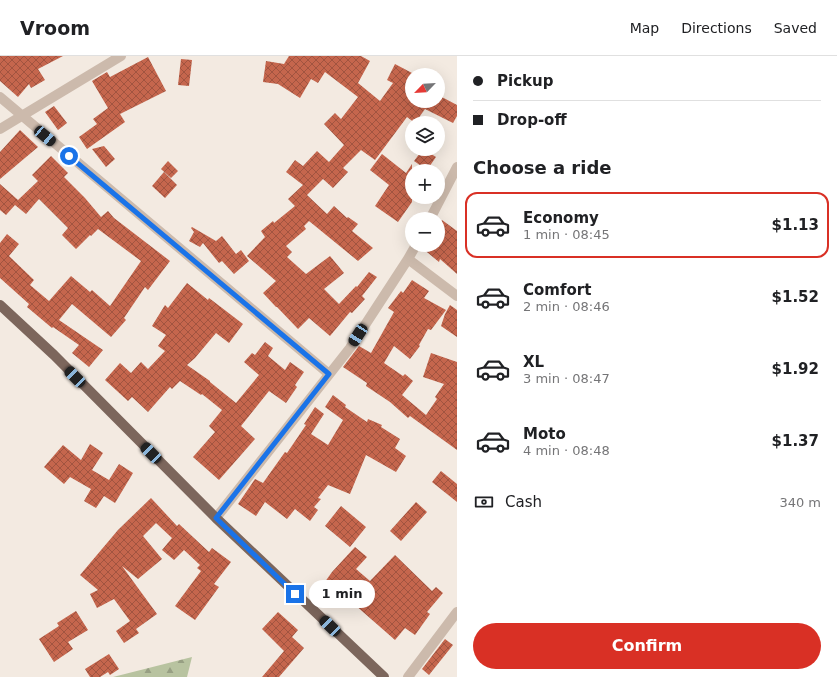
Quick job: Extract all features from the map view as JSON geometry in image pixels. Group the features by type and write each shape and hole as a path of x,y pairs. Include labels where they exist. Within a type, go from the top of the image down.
{"main road":[{"path":"0,305 54,355 216,518 384,677"}],"street":[{"path":"0,129 121,56"},
{"path":"0,97 329,374"},
{"path":"434,212 457,167"},
{"path":"216,518 350,348 412,252"},
{"path":"408,259 457,296"},
{"path":"408,677 457,612"}],"green space":[{"path":"192,657 187,677 113,677"}],"building":[{"path":"0,56 63,56 38,69 45,80 31,88 29,84 18,97 0,81"},
{"path":"289,56 361,56 370,61 358,83 380,101 393,83 387,80 395,64 405,69 405,108 445,108 445,99 457,105 457,116 453,123 445,119 445,116 439,116 425,109 420,116 405,116 405,120 375,160 361,150 343,168 348,172 333,188 323,179 307,195 327,214 334,206 347,218 348,217 358,224 352,231 373,248 358,261 309,221 304,226 306,229 286,246 292,252 287,257 306,274 330,256 344,273 324,289 339,304 356,286 357,287 369,272 377,277 362,296 365,299 352,313 350,312 330,336 309,318 298,329 263,293 276,281 247,256 265,237 261,231 273,221 274,223 295,206 288,199 303,185 286,172 295,160 303,166 317,151 329,162 344,145 324,124 335,113 341,119 358,97 325,72 318,83 311,79 300,98 278,84 263,82 266,61 284,64"},
{"path":"148,57 166,91 120,114 125,122 87,149 79,137 97,124 93,119 108,108 92,81 107,72 110,77"},
{"path":"181,59 192,60 189,86 178,85"},
{"path":"54,106 67,123 58,130 45,112"},
{"path":"20,130 38,147 0,179 0,152"},
{"path":"104,146 115,159 106,167 92,149"},
{"path":"382,154 405,172 405,204 411,204 398,222 375,206 389,185 370,170"},
{"path":"51,156 68,173 64,177 101,217 108,211 114,218 170,261 148,290 145,287 124,318 126,320 111,337 72,304 59,320 103,350 89,367 72,353 79,345 53,327 52,328 27,307 29,304 0,278 0,243 7,234 19,244 9,256 34,280 30,285 49,301 71,276 90,292 92,290 110,306 141,261 98,229 76,249 62,235 68,228 39,199 26,214 15,205 6,215 0,210 0,184 18,200 38,181 32,175"},
{"path":"418,156 436,157 431,164 418,164 414,161"},
{"path":"168,161 178,171 171,178 161,169"},
{"path":"164,172 177,185 165,198 152,186"},
{"path":"445,222 457,231 457,274 440,259 439,262 427,252 445,252"},
{"path":"192,227 216,241 222,236 236,254 241,250 249,261 234,274 222,261 219,263 203,243 200,247 189,241 194,232 191,228"},
{"path":"412,280 429,291 424,298 446,310 431,330 428,329 419,345 420,346 410,359 394,346 384,363 403,376 405,374 413,381 402,395 426,415 437,399 435,397 444,384 423,377 431,353 457,362 457,450 410,416 408,418 390,402 366,386 367,383 343,367 359,346 371,353 394,312 388,308 401,291 403,293"},
{"path":"187,283 208,300 209,298 243,324 229,343 216,333 195,358 187,365 210,381 236,403 259,375 244,362 252,353 255,355 265,342 273,348 268,356 285,370 290,362 304,372 295,385 297,387 286,403 269,391 241,426 255,439 219,480 193,457 215,432 209,426 222,410 202,394 201,395 180,381 172,389 170,387 148,412 132,397 128,401 105,380 120,363 131,373 141,362 148,369 165,351 158,346 166,335 152,326 165,305 168,308"},
{"path":"450,305 457,310 457,337 441,326"},
{"path":"333,395 346,405 345,407 367,422 368,419 382,425 381,427 400,439 395,448 406,456 396,472 366,455 350,494 328,485 318,498 321,499 314,507 318,510 310,521 295,509 287,519 265,502 256,516 238,504 255,479 263,483 285,452 287,453 306,425 304,424 315,407 324,414 311,434 328,445 343,420 325,407"},
{"path":"90,444 103,453 92,470 109,480 119,464 133,473 115,503 104,496 96,508 84,501 91,489 70,477 64,484 44,467 63,445 81,460"},
{"path":"441,471 457,484 457,502 432,482"},
{"path":"151,498 177,526 179,524 209,552 212,548 231,562 214,584 219,587 195,620 175,606 201,571 197,568 200,565 184,550 174,560 162,550 172,538 156,523 143,536 162,559 138,579 122,566 157,614 136,629 139,633 124,643 116,631 130,621 114,599 97,608 90,594 98,590 80,575 118,530"},
{"path":"416,502 427,512 401,541 390,531"},
{"path":"341,506 366,527 350,547 325,526"},
{"path":"355,547 367,557 356,569 370,581 395,555 432,591 436,587 443,593 427,612 430,614 415,635 405,628 395,640 338,590 333,595 322,586 332,572"},
{"path":"76,611 88,630 68,642 73,649 54,662 39,639 59,626 57,623"},
{"path":"278,612 298,630 292,637 304,648 279,677 262,677 284,651 262,629"},
{"path":"445,639 453,645 429,675 422,669"},
{"path":"109,654 119,669 110,675 108,672 100,677 90,677 85,669"}],"route":[{"path":"69,156 329,374 216,518 295,594"}]}
